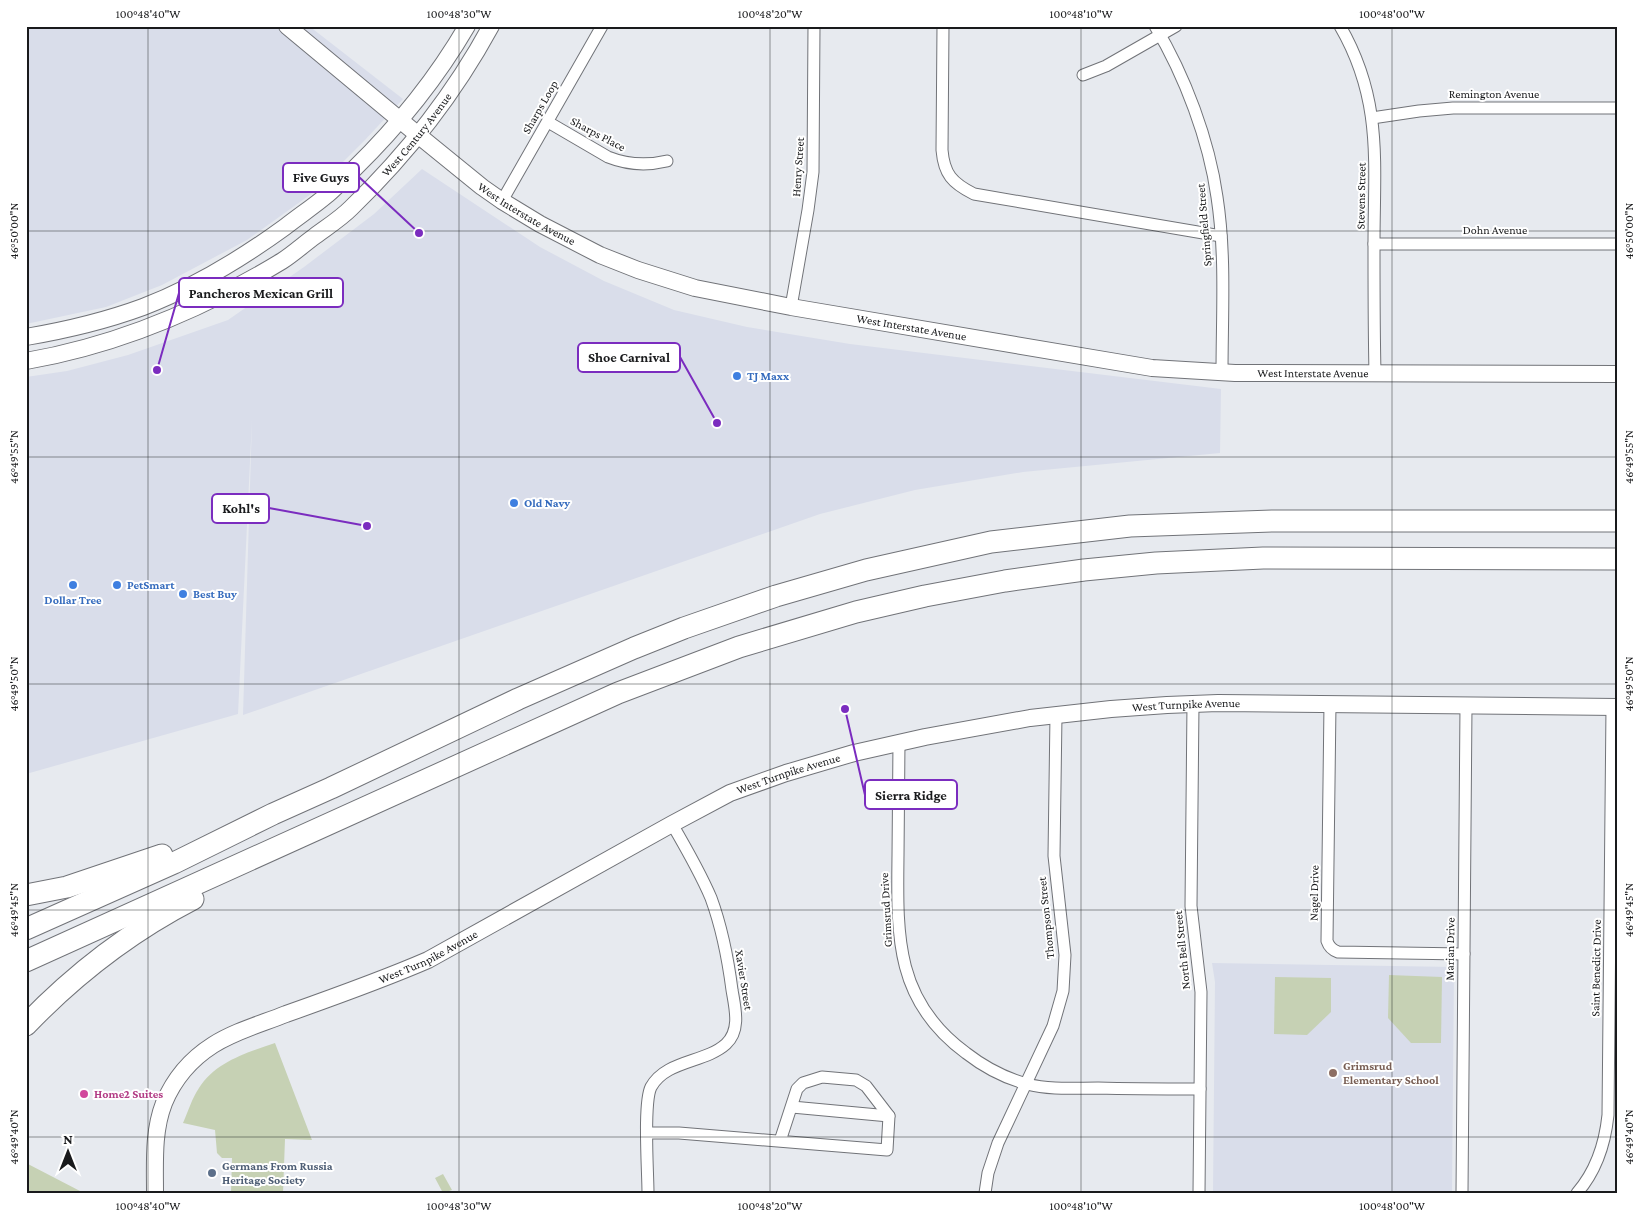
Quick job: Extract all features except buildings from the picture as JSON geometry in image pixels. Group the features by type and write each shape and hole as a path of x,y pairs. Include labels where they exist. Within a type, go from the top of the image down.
{"highway":[{"path":"26,930 174,863 273,814 518,699 659,638 776,596 866,570 1000,541 1050,534 1139,526 1272,521 1617,521"},
{"path":"26,961 618,693 747,645 823,621 925,596 1051,574 1129,565 1226,559 1617,558"},
{"path":"26,1025 55,996 94,963 130,937 170,912 213,889 428,787 572,714"},
{"path":"26,895 68,887 273,814"}],"street":[{"name":"West Interstate Avenue","path":"287,26 418,135 502,201 571,240 631,267 695,288 791,307 1152,368 1222,373 1617,374"},
{"name":"West Century Avenue","path":"26,337 73,329 127,313 166,298 223,269 271,236 327,195 401,121 437,74 466,26"},
{"name":"West Century Avenue","path":"26,361 85,348 146,329 210,301 283,260 350,209 418,135 454,87 491,26"},
{"name":"Sharps Loop","path":"502,201 602,26"},
{"name":"Henry Street","path":"791,307 813,172 814,26"},
{"path":"943,26 942,156 947,172 953,181 962,188 974,194 1221,236"},
{"path":"1084,75 1106,66 1158,31 1176,26"},
{"name":"Stevens Street","path":"1340,26 1360,70 1372,118 1375,152 1374,374"},
{"name":"Springfield Street","path":"1158,31 1187,93 1205,143 1217,197 1221,236 1222,373"},
{"name":"Remington Avenue","path":"1372,118 1419,110 1452,108 1617,108"},
{"name":"Sharps Place","path":"548,122 617,161 644,165 667,161"},
{"name":"Dohn Avenue","path":"1374,244 1617,244"},
{"name":"West Turnpike Avenue","path":"155,1193 156,1136 164,1102 178,1078 211,1046 238,1032 428,960 672,824 730,793 766,779 854,753 966,728 1111,709 1193,704 1614,707"},
{"name":"North Bell Street","path":"1193,704 1191,896 1201,982 1199,1193"},
{"name":"Nagel Drive","path":"1330,704 1327,941 1329,946 1338,952 1464,954"},
{"name":"Marian Drive","path":"1462,1193 1466,706"},
{"name":"Saint Benedict Drive","path":"1577,1193 1590,1176 1603,1146 1613,1084 1614,707"},
{"name":"Thompson Street","path":"985,1193 988,1174 998,1142 1055,1021 1065,972 1064,942 1054,856 1056,715"},
{"name":"Grimsrud Drive","path":"899,742 898,920 900,947 908,975 924,1009 950,1041 984,1066 1026,1084 1059,1088 1200,1089"},
{"name":"Xavier Street","path":"648,1193 648,1097 652,1085 672,1069 713,1053 724,1046 732,1037 736,1020 726,952 718,920 706,887 672,824"},
{"path":"647,1132 679,1132 780,1141 887,1150 889,1116 866,1086 856,1080 822,1077 803,1084 797,1090 780,1141"},
{"path":"792,1107 889,1116"}],"shaded area":[{"path":"26,26 309,26 403,99 311,194 247,240 162,285 106,307 26,324"},
{"path":"422,169 540,247 604,281 674,310 747,327 850,344 1221,389 1220,453 1023,472 915,490 820,514 243,715 252,420 238,714 26,774 26,377 67,371 128,355 228,320 304,267 374,214"},
{"name":"Grimsrud Elementary School","path":"1212,963 1454,967 1452,1193 1213,1193 1215,982"}],"green space":[{"path":"1389,975 1442,977 1441,1043 1411,1043 1388,1018"},
{"path":"1275,977 1331,978 1331,1012 1307,1035 1274,1034"},
{"path":"275,1043 312,1140 285,1139 283,1193 231,1193 232,1158 222,1158 217,1153 215,1130 183,1123 197,1092 214,1071 233,1059"},
{"path":"26,1163 80,1191 79,1193 26,1193"},
{"path":"443,1174 452,1190 443,1193 435,1178"}],"place":[{"name":"Five Guys","path":"419,233"},
{"name":"Pancheros Mexican Grill","path":"157,370"},
{"name":"TJ Maxx","path":"737,376"},
{"name":"Shoe Carnival","path":"717,423"},
{"name":"Old Navy","path":"514,503"},
{"name":"Kohl's","path":"367,526"},
{"name":"Dollar Tree","path":"73,585"},
{"name":"PetSmart","path":"117,585"},
{"name":"Best Buy","path":"183,594"},
{"name":"Sierra Ridge","path":"845,709"},
{"name":"Grimsrud Elementary School","path":"1333,1073"},
{"name":"Home2 Suites","path":"84,1094"},
{"name":"Germans From Russia Heritage Society","path":"212,1173"}]}
